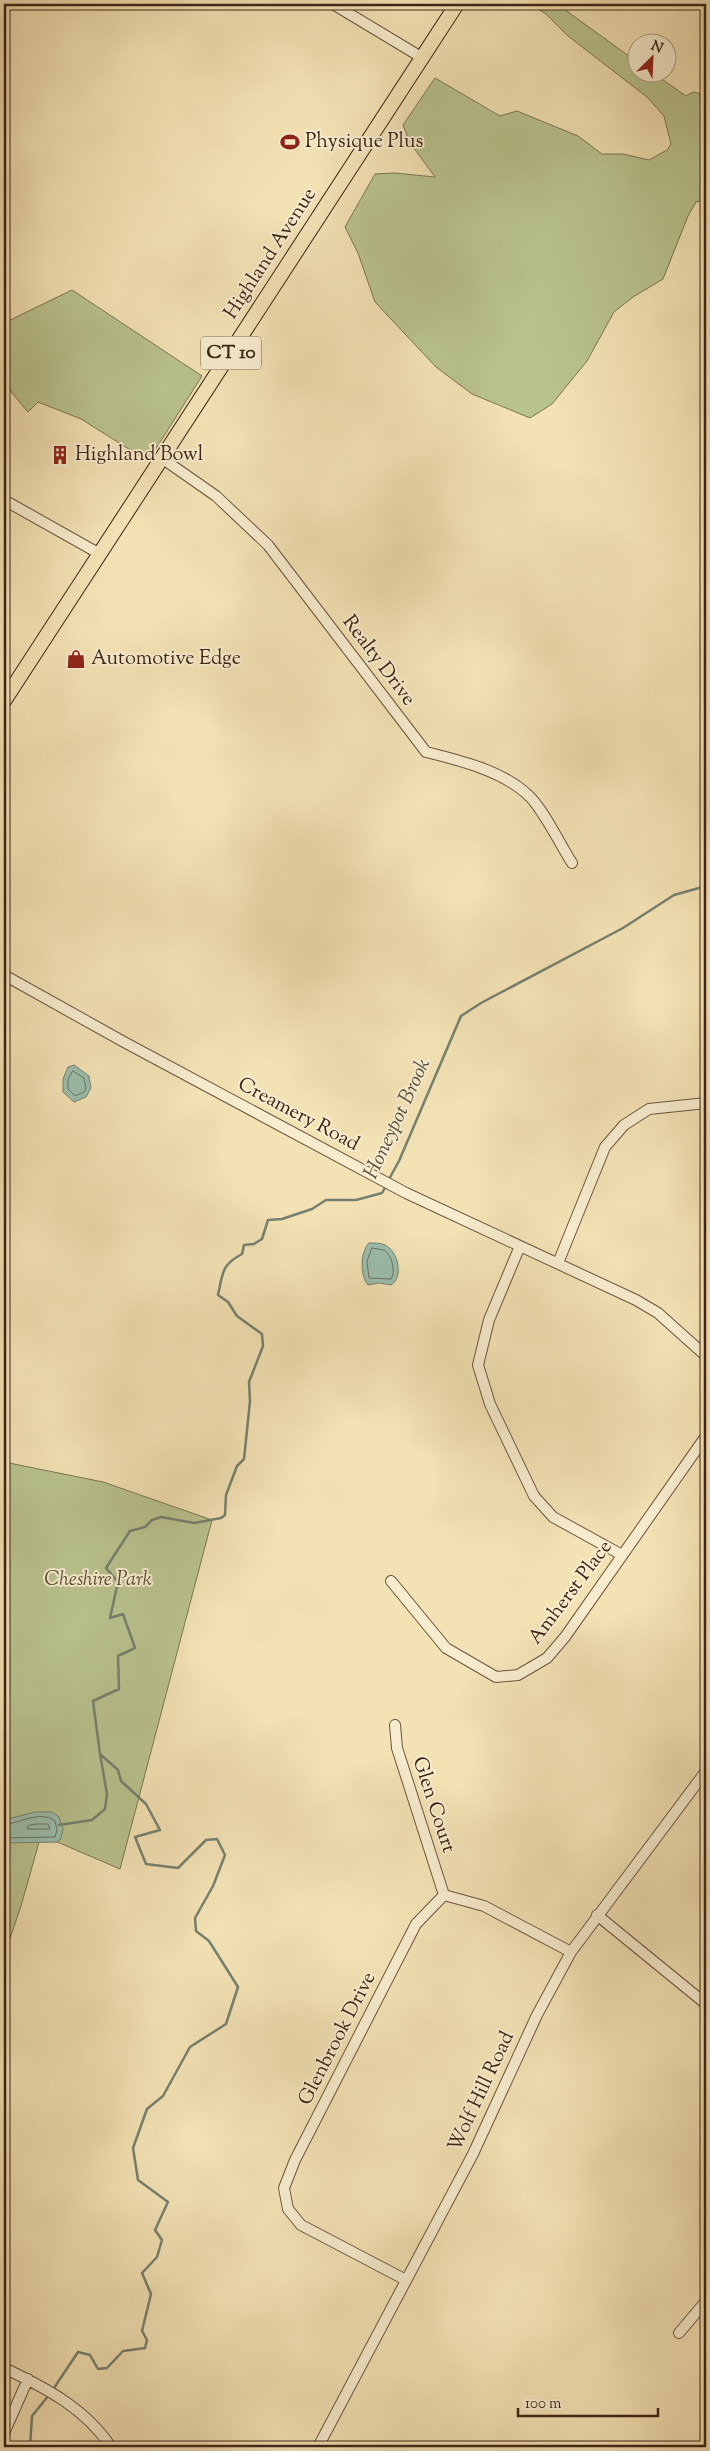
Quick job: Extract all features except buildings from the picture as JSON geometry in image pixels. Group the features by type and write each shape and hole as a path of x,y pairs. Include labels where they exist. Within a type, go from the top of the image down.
{"highway":[{"name":"Highland Avenue","path":"4,701 457,4"}],"street":[{"path":"334,4 421,57"},
{"name":"Realty Drive","path":"163,459 216,496 268,545 426,752 469,762 516,786 530,796 572,863"},
{"path":"4,500 100,554"},
{"name":"Creamery Road","path":"4,975 397,1188 446,1213 636,1300 658,1313 706,1356"},
{"path":"558,1263 605,1147 624,1125 649,1109 706,1103"},
{"path":"520,1246 489,1320 478,1365 490,1404 534,1496 553,1517 622,1555"},
{"name":"Amherst Place","path":"391,1581 446,1648 496,1677 518,1675 547,1658 565,1637 706,1436"},
{"name":"Glen Court","path":"396,1725 397,1748 444,1895"},
{"name":"Wolf Hill Road","path":"318,2447 473,2154 537,2015 571,1952 706,1771"},
{"path":"444,1895 484,1906 571,1952"},
{"name":"Glenbrook Drive","path":"406,2280 301,2225 288,2209 284,2188 295,2160 416,1924 444,1895"},
{"path":"597,1915 706,2004"},
{"path":"679,2333 706,2301"},
{"path":"4,2368 60,2397 84,2414 101,2432 111,2447"},
{"path":"4,2433 28,2380"}],"green space":[{"path":"530,4 557,4 628,55 628,82 666,82 686,96 693,92 706,95 706,200 696,202 688,216 663,279 633,297 614,312 587,361 552,404 530,418 472,394 436,367 375,302 358,253 345,227 375,174 395,173 435,177 410,143 403,125 435,78 500,116 517,111 578,136 602,154 623,154 649,160 667,150 671,144 664,116 647,97 568,36 546,14"},
{"path":"72,290 202,376 148,461 81,419 38,402 28,412 12,393 4,377 4,323"},
{"name":"Cheshire Park","path":"4,1462 103,1482 212,1520 120,1869 41,1835 21,1906 4,1956"}],"water":[{"path":"74,1065 89,1076 91,1088 86,1097 74,1102 63,1092 63,1079 68,1067"},
{"path":"369,1243 383,1244 390,1248 396,1258 398,1264 397,1276 391,1285 379,1283 368,1285 365,1281 362,1264 364,1252"},
{"path":"35,1812 52,1812 59,1817 63,1829 61,1839 57,1842 4,1843 4,1820"}],"waterway":[{"name":"Honeypot Brook","path":"388,1181 399,1161 461,1016 481,1003 623,928 674,895 706,886"},
{"name":"Honeypot Brook","path":"52,2391 78,2352 90,2355 98,2369 107,2368 123,2351 145,2348 147,2340 142,2331 151,2294 142,2273 157,2257 162,2240 155,2230 168,2202 138,2180 133,2148 147,2109 163,2096 190,2047 226,2024 238,1987 209,1941 196,1931 195,1918 213,1886 225,1855 217,1839 206,1840 178,1868 146,1864 135,1837 160,1830 146,1804 121,1781 118,1770 100,1754 93,1701 119,1689 118,1656 135,1648 123,1614 110,1618 118,1582 106,1568 130,1531 145,1527 152,1520 161,1517 194,1523 221,1518 225,1515 226,1495 237,1466 244,1459 250,1401 249,1382 263,1346 262,1334 237,1316 228,1302 218,1295 226,1266 242,1254 244,1245 254,1244 262,1239 268,1220 282,1219 312,1209 326,1200 356,1200 382,1193 386,1186"},
{"path":"59,1825 92,1820 105,1809 107,1794 100,1754"},
{"name":"Honeypot Brook","path":"30,2447 32,2416 49,2395"}],"place":[{"name":"Physique Plus","path":"290,142"},
{"name":"Highland Bowl","path":"60,455"},
{"name":"Automotive Edge","path":"76,659"}]}
